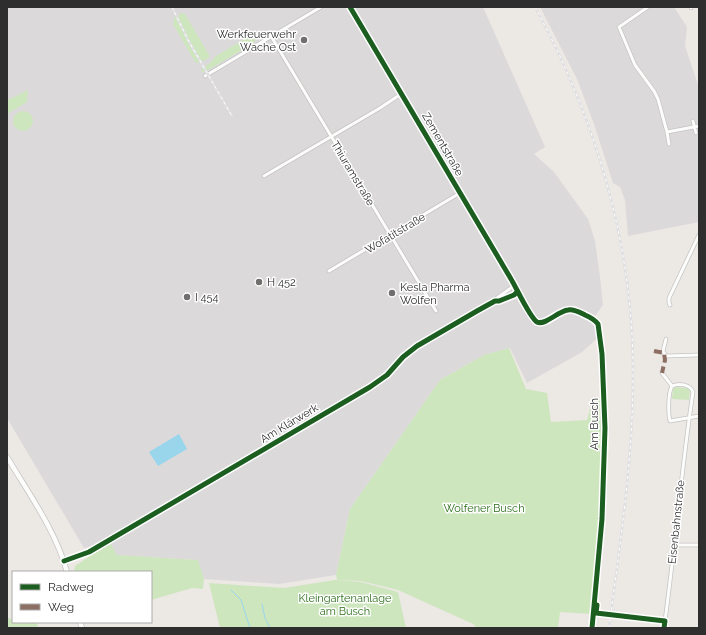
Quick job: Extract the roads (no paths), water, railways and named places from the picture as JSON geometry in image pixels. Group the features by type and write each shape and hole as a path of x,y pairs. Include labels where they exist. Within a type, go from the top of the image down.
{"main road":[{"path":"7,457 54,537 67,571"}],"street":[{"path":"205,75 321,7"},
{"name":"Zementstraße","path":"350,7 515,286 517,292"},
{"path":"648,7 620,27 635,65 658,99 669,144"},
{"name":"Thiuramstraße","path":"271,36 436,311"},
{"path":"264,176 401,94"},
{"path":"693,121 696,133"},
{"path":"667,132 699,126"},
{"name":"Wofatitstraße","path":"329,272 460,194"},
{"path":"670,305 669,298 699,236"},
{"name":"Am Klärwerk","path":"64,561 89,552 370,387 387,375 403,357 414,348 495,301 515,286"},
{"name":"Am Klärwerk","path":"495,301 500,301 514,296 517,292"},
{"name":"Am Busch","path":"517,292 534,319 539,322 546,321 564,311 572,310 578,311 592,318 599,326 602,354 605,428 602,519 592,628"},
{"path":"666,340 664,353 669,356 699,355"},
{"path":"662,373 672,386 670,389 670,421 699,416"},
{"name":"Eisenbahnstraße","path":"664,628 692,390 688,386 672,386"},
{"path":"674,545 699,545"}],"water":[{"path":"179,434 187,449 158,466 149,452"}],"waterway":[{"path":"231,590 241,600 250,628"},
{"path":"262,604 265,618 270,628"}],"railway":[{"path":"172,7 188,40 232,116"},
{"path":"535,7 557,50 593,139 619,232 627,280 632,328 633,376 631,439 625,502 609,628"}],"place":[{"name":"Werkfeuerwehr Wache Ost","path":"304,40"},
{"name":"H 452","path":"259,282"},
{"name":"Kesla Pharma Wolfen","path":"392,293"},
{"name":"I 454","path":"187,297"}],"park label":[{"name":"Wolfener Busch","path":"484,508"},
{"name":"Kleingartenanlage am Busch","path":"345,604"}]}
